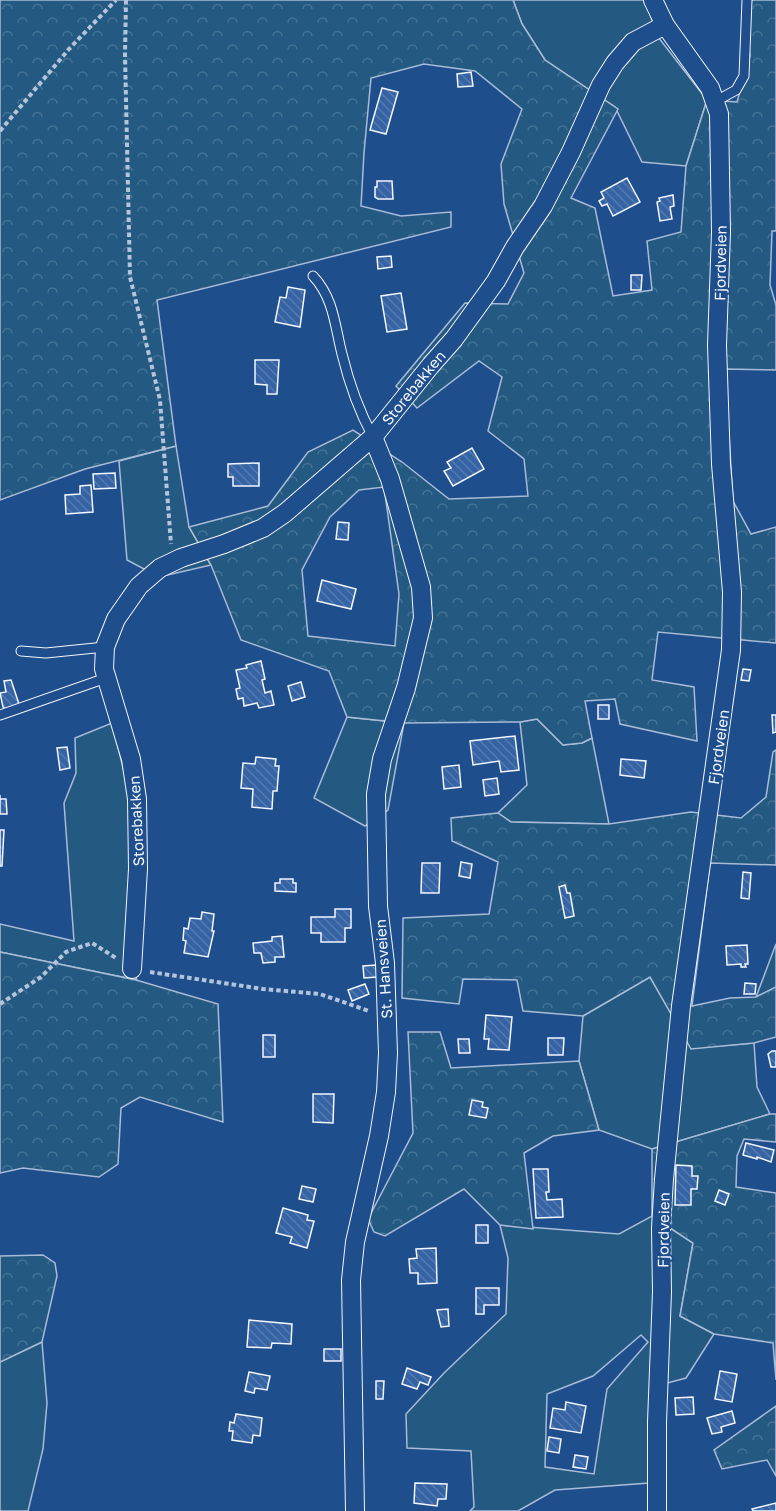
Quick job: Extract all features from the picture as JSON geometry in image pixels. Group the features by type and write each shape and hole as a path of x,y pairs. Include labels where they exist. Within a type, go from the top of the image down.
{"street":[{"name":"Fjordveien","path":"653,0 664,25 710,88 716,101 718,114 721,232 718,357 721,464 732,592 731,650 681,1006 664,1179 661,1228 662,1292 657,1422 657,1511"},
{"name":"Storebakken","path":"132,969 138,869 137,799 131,759 106,678 105,647 116,619 139,586 160,568 263,528 285,513 373,437 454,339 496,281 515,247 543,206 571,152 601,85 615,63 633,42 664,25"},
{"name":"St. Hansveien","path":"356,1511 351,1280 356,1242 386,1092 387,1013 385,963 378,906 376,794 381,759 406,688 423,618 421,587 390,479 373,437"}],"lane":[{"path":"716,101 736,90 744,76 747,0"},
{"path":"313,276 321,284 331,306 351,387 373,437"},
{"path":"21,651 46,653 105,647"},
{"path":"0,715 106,678"}],"path":[{"path":"0,130 69,49 116,0"},
{"path":"126,0 124,55 130,277 160,400 172,562"},
{"path":"0,1004 41,977 66,952 92,943 132,969 263,989 320,994 374,1013 387,1013"}],"green space":[{"path":"0,0 513,0 522,24 545,60 618,109 571,198 595,208 613,296 652,290 647,241 681,232 686,166 707,100 737,102 750,56 743,4 753,0 776,0 776,231 772,231 770,285 776,305 776,370 725,369 733,501 751,534 776,527 776,643 658,632 652,680 694,687 697,741 620,724 615,699 585,701 592,738 582,743 563,745 537,719 520,722 404,723 347,717 329,671 241,640 211,565 189,527 268,506 308,452 353,430 402,462 449,499 528,496 524,459 488,431 502,377 479,361 417,408 396,386 465,303 508,304 524,273 504,204 501,164 522,109 475,71 424,64 371,78 361,206 401,216 451,212 451,227 157,300 176,446 85,469 0,500","holes":["384,487 399,594 395,646 308,636 302,570 330,517 359,490"]},
{"path":"513,0 645,0 658,37 707,100 686,166 642,162 615,107 545,60 522,24"},
{"path":"176,446 189,527 211,565 159,577 127,560 119,461"},
{"path":"347,717 404,723 388,810 365,826 314,798"},
{"path":"537,719 563,745 582,743 592,738 609,824 511,822 498,813 527,785 520,722"},
{"path":"112,723 131,800 134,877 124,952 137,980 0,952 0,924 74,941 64,803 76,773 75,738"},
{"path":"776,750 776,865 710,863 692,1006 730,998 756,997 776,987 776,1037 754,1043 691,1049 650,977 583,1016 523,1011 517,980 463,979 459,1004 402,998 403,918 489,914 498,862 452,841 451,818 498,813 511,822 609,824 691,812 741,818 766,797 773,752"},
{"path":"776,944 776,987 756,997"},
{"path":"0,952 136,980 218,1004 223,1122 140,1097 121,1108 118,1164 99,1177 23,1168 0,1173"},
{"path":"650,977 691,1048 754,1043 757,1087 770,1114 652,1149 599,1130 579,1061 583,1016"},
{"path":"408,1032 440,1032 451,1068 579,1061 599,1130 553,1136 524,1153 533,1229 500,1225 464,1189 385,1236 374,1232 368,1219 413,1133"},
{"path":"776,1114 776,1142 744,1139 737,1156 736,1187 776,1193 776,1380 773,1343 714,1334 680,1316 693,1243 652,1216 652,1149"},
{"path":"652,1216 693,1243 680,1316 714,1334 686,1378 652,1387 649,1483 555,1490 518,1511 470,1511 474,1507 471,1451 407,1448 406,1414 444,1373 506,1314 508,1258 500,1225 619,1234","holes":["641,1335 648,1342 607,1389 594,1474 545,1467 547,1394 593,1376"]},
{"path":"43,1255 55,1263 57,1276 42,1342 0,1362 0,1256"},
{"path":"42,1342 47,1403 43,1449 28,1511 0,1511 0,1362"},
{"path":"776,1406 776,1476 767,1460 722,1469 714,1450"}],"building":[{"path":"471,72 473,86 458,87 457,74"},
{"path":"382,88 398,92 386,134 370,130"},
{"path":"627,178 640,202 613,216 607,204 602,206 599,201 604,198 601,192"},
{"path":"377,181 392,181 393,199 375,197"},
{"path":"673,195 674,206 670,207 672,219 660,221 657,202 660,201 659,198"},
{"path":"391,256 392,267 378,269 377,257"},
{"path":"631,275 642,275 641,290 631,290"},
{"path":"288,287 305,290 300,327 275,322 280,297 286,298"},
{"path":"401,293 407,329 387,332 381,296"},
{"path":"255,360 279,360 277,394 267,394 267,385 255,384"},
{"path":"472,448 484,469 453,486 444,471 451,468 447,462"},
{"path":"259,463 259,486 233,486 233,477 228,477 228,464"},
{"path":"115,473 116,488 94,489 93,474"},
{"path":"91,485 93,512 66,514 65,495 80,494 80,486"},
{"path":"338,522 349,523 348,540 336,539"},
{"path":"322,580 356,589 351,609 317,601"},
{"path":"261,661 265,693 271,691 274,705 259,708 257,703 244,706 243,698 238,699 236,689 240,688 236,670 247,668 246,665"},
{"path":"743,669 751,670 749,681 741,680"},
{"path":"11,680 19,704 18,707 6,710 3,707 0,693 6,692 4,681"},
{"path":"301,682 305,697 292,701 288,686"},
{"path":"598,705 609,705 609,719 598,719"},
{"path":"772,715 776,715 776,732 773,733"},
{"path":"515,736 519,770 501,772 499,761 473,765 470,741"},
{"path":"67,747 70,768 60,770 57,748"},
{"path":"256,757 276,759 275,766 279,766 277,791 273,791 272,809 252,807 253,789 241,788 243,763 255,764"},
{"path":"621,759 646,761 644,778 620,775"},
{"path":"459,765 461,787 444,789 442,767"},
{"path":"497,778 499,794 485,796 483,780"},
{"path":"0,799 6,799 7,814 0,814"},
{"path":"0,830 4,830 2,866 0,866"},
{"path":"461,862 472,864 470,878 459,876"},
{"path":"422,863 440,863 439,893 421,893"},
{"path":"743,872 751,873 749,899 741,898"},
{"path":"280,879 293,879 293,883 296,883 296,892 275,891 275,883 280,883"},
{"path":"565,885 567,893 570,893 574,916 565,918 559,887"},
{"path":"335,909 351,909 351,928 345,928 345,942 321,942 321,933 311,933 311,917 335,917"},
{"path":"202,912 214,914 212,931 214,931 208,957 184,953 186,941 183,940 184,928 188,929 190,918 201,919"},
{"path":"282,936 284,957 275,957 275,962 263,963 261,953 254,953 253,943 272,941 272,937"},
{"path":"747,945 748,964 745,964 746,967 741,967 741,964 727,965 726,946"},
{"path":"376,965 377,977 364,978 363,966"},
{"path":"745,983 756,984 755,994 744,994"},
{"path":"365,984 369,994 352,1001 348,990"},
{"path":"486,1015 512,1017 509,1050 488,1049 489,1039 484,1039"},
{"path":"263,1035 275,1035 275,1057 263,1057"},
{"path":"548,1038 564,1038 563,1055 548,1055"},
{"path":"458,1039 469,1039 470,1053 459,1053"},
{"path":"776,1051 776,1067 771,1067 768,1054"},
{"path":"313,1094 334,1094 333,1123 313,1122"},
{"path":"472,1100 483,1102 482,1107 488,1108 486,1118 469,1115"},
{"path":"746,1143 774,1150 771,1162 743,1155"},
{"path":"676,1165 692,1166 692,1176 698,1176 697,1189 691,1189 691,1205 675,1205"},
{"path":"533,1169 548,1169 547,1200 562,1199 563,1217 536,1218"},
{"path":"302,1186 316,1189 313,1202 299,1199"},
{"path":"719,1190 729,1194 725,1205 715,1201"},
{"path":"283,1208 308,1215 307,1220 314,1221 307,1248 290,1243 292,1237 276,1233"},
{"path":"476,1225 488,1225 488,1243 476,1243"},
{"path":"436,1248 437,1283 418,1284 418,1273 410,1273 409,1259 417,1258 416,1249"},
{"path":"476,1288 499,1288 499,1305 484,1305 484,1314 476,1314"},
{"path":"448,1309 449,1326 441,1327 437,1310"},
{"path":"249,1320 292,1324 291,1344 272,1343 271,1348 247,1347"},
{"path":"324,1349 341,1349 341,1361 324,1361"},
{"path":"407,1368 431,1377 428,1385 420,1382 417,1389 402,1384"},
{"path":"720,1371 737,1374 732,1402 715,1399"},
{"path":"249,1372 270,1376 267,1390 255,1388 254,1393 245,1391"},
{"path":"376,1381 384,1381 383,1399 376,1399"},
{"path":"693,1397 694,1414 676,1415 675,1398"},
{"path":"566,1402 586,1406 581,1433 550,1428 553,1408 565,1410"},
{"path":"732,1411 735,1423 721,1427 722,1432 712,1434 707,1418"},
{"path":"236,1414 262,1418 260,1436 253,1435 252,1443 232,1440 233,1431 229,1431 230,1422 234,1423"},
{"path":"549,1437 561,1439 559,1453 547,1451"},
{"path":"575,1455 588,1457 586,1469 573,1467"},
{"path":"415,1483 447,1484 446,1499 438,1499 437,1506 414,1503"},
{"path":"776,1503 776,1511 753,1511 752,1509"}]}
